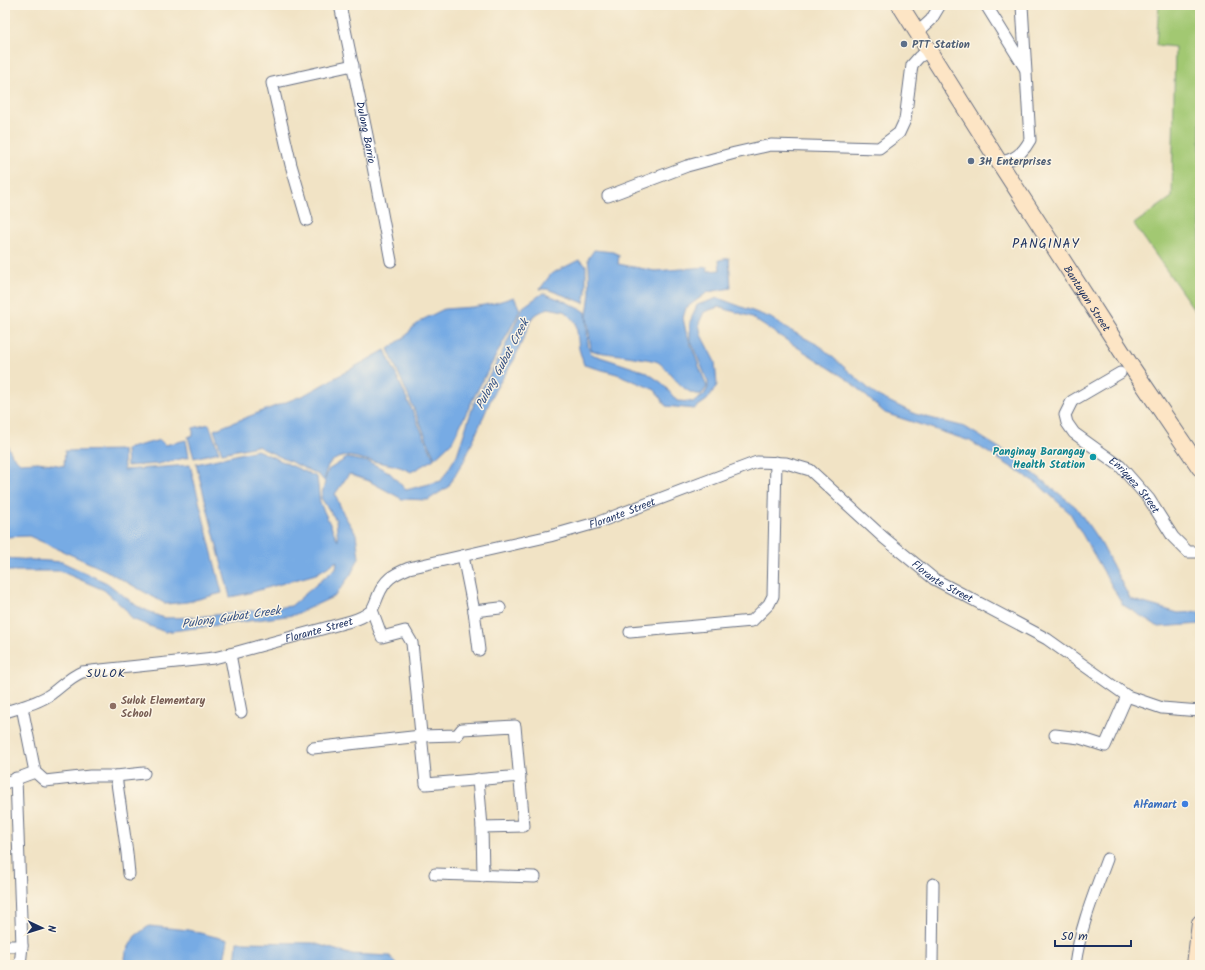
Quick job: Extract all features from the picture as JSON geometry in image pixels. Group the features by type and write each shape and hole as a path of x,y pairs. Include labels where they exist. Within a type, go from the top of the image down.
{"main road":[{"name":"Bantayan Street","path":"900,5 999,162 1126,369 1200,468"},
{"path":"1194,965 1200,923"}],"street":[{"name":"Dulong Barrio","path":"340,5 391,261"},
{"path":"918,32 931,20 940,5"},
{"path":"986,5 1026,71"},
{"path":"999,162 1008,161 1024,150 1030,140 1022,5"},
{"path":"608,196 687,166 771,145 879,148 899,134 905,120 912,65 919,57 929,51"},
{"path":"307,220 291,165 272,83 353,65"},
{"name":"Enriquez Street","path":"1126,369 1072,401 1065,415 1067,423 1074,433 1120,466 1149,499 1173,537 1188,552 1200,552"},
{"name":"Florante Street","path":"5,712 44,699 70,678 82,672 214,658 361,618 372,610 384,584 388,579 409,568 550,536 598,522 757,462 786,463 810,470 884,538 934,579 1047,639 1127,696 1162,708 1200,711"},
{"path":"630,632 752,620 769,604 773,596 776,462"},
{"path":"463,556 474,611 479,650"},
{"path":"474,611 500,608"},
{"path":"372,610 382,637 405,631 412,643 426,784 520,776"},
{"path":"230,654 241,712"},
{"path":"1055,735 1080,738 1106,746 1127,696"},
{"path":"22,707 35,772 45,781 90,776 116,776 144,773"},
{"path":"313,748 421,736 457,734 462,729 515,726 524,826 482,827"},
{"path":"5,783 35,772"},
{"path":"116,776 127,853 128,874"},
{"path":"16,778 22,946 20,965"},
{"path":"478,779 482,827 483,876"},
{"path":"1075,965 1076,954 1087,911 1107,859"},
{"path":"435,874 535,877"},
{"path":"932,965 933,884"},
{"path":"5,946 22,946"}],"green space":[{"path":"1159,5 1200,5 1200,318 1134,224 1172,197 1175,47 1156,45"}],"water":[{"path":"594,250 613,252 619,255 618,264 655,271 707,267 708,271 720,270 719,260 729,258 731,288 708,292 686,308 683,318 686,332 707,387 702,394 689,392 658,362 591,350 587,316 590,293 588,259"},
{"path":"579,260 586,265 586,293 584,303 547,289 540,289 551,274"},
{"name":"Pulong Gubat Creek","path":"543,293 586,312 588,345 591,354 646,372 662,383 677,401 694,402 704,395 708,388 708,382 690,339 690,322 697,305 718,298 771,318 786,328 820,346 876,395 915,414 965,427 1009,454 1076,507 1102,545 1130,599 1178,613 1200,612 1200,624 1159,627 1123,605 1070,513 1038,484 970,441 885,413 848,380 749,316 718,307 704,312 699,323 701,335 715,362 717,385 707,400 694,409 666,406 655,390 617,374 584,365 579,349 576,323 564,311 548,308 533,316 514,360 495,390 465,459 448,487 428,500 402,499 369,481 349,474 335,494 344,515 356,534 359,558 351,574 335,596 294,615 165,632 132,619 125,609 104,590 60,571 5,571 5,558 62,562 107,583 137,606 163,618 197,617 291,606 336,568 337,561 316,574 230,597 196,464 257,450 317,477 320,503 338,541 336,520 321,498 325,482 319,475 257,446 222,453 214,430 304,395 385,350 434,459 411,472 387,464 345,456 336,459 328,465 325,472 325,480 328,470 347,458 369,462 389,472 406,490 441,481 457,455 474,403 502,353 523,307"},
{"path":"514,297 520,310 452,442 435,458 388,349 407,335 411,329 422,320 444,309 473,307 495,303"},
{"path":"209,424 219,452 194,458 188,437 193,435 193,428"},
{"path":"5,440 12,455 20,463 38,462 64,466 65,451 123,450 124,470 190,465 222,593 187,602 166,604 105,570 29,536 5,537"},
{"path":"160,440 165,445 186,440 189,457 158,464 127,466 126,449"},
{"path":"149,926 188,930 228,940 223,965 124,965 126,952 135,936"},
{"path":"237,942 313,943 349,954 390,956 397,965 235,965"}],"place":[{"name":"PTT Station","path":"904,44"},
{"name":"3H Enterprises","path":"971,161"},
{"name":"Panginay Barangay Health Station","path":"1093,457"},
{"name":"Sulok Elementary School","path":"113,706"},
{"name":"Alfamart","path":"1185,804"}],"district":[{"name":"PANGINAY","path":"1046,243"},
{"name":"SULOK","path":"106,673"}]}
